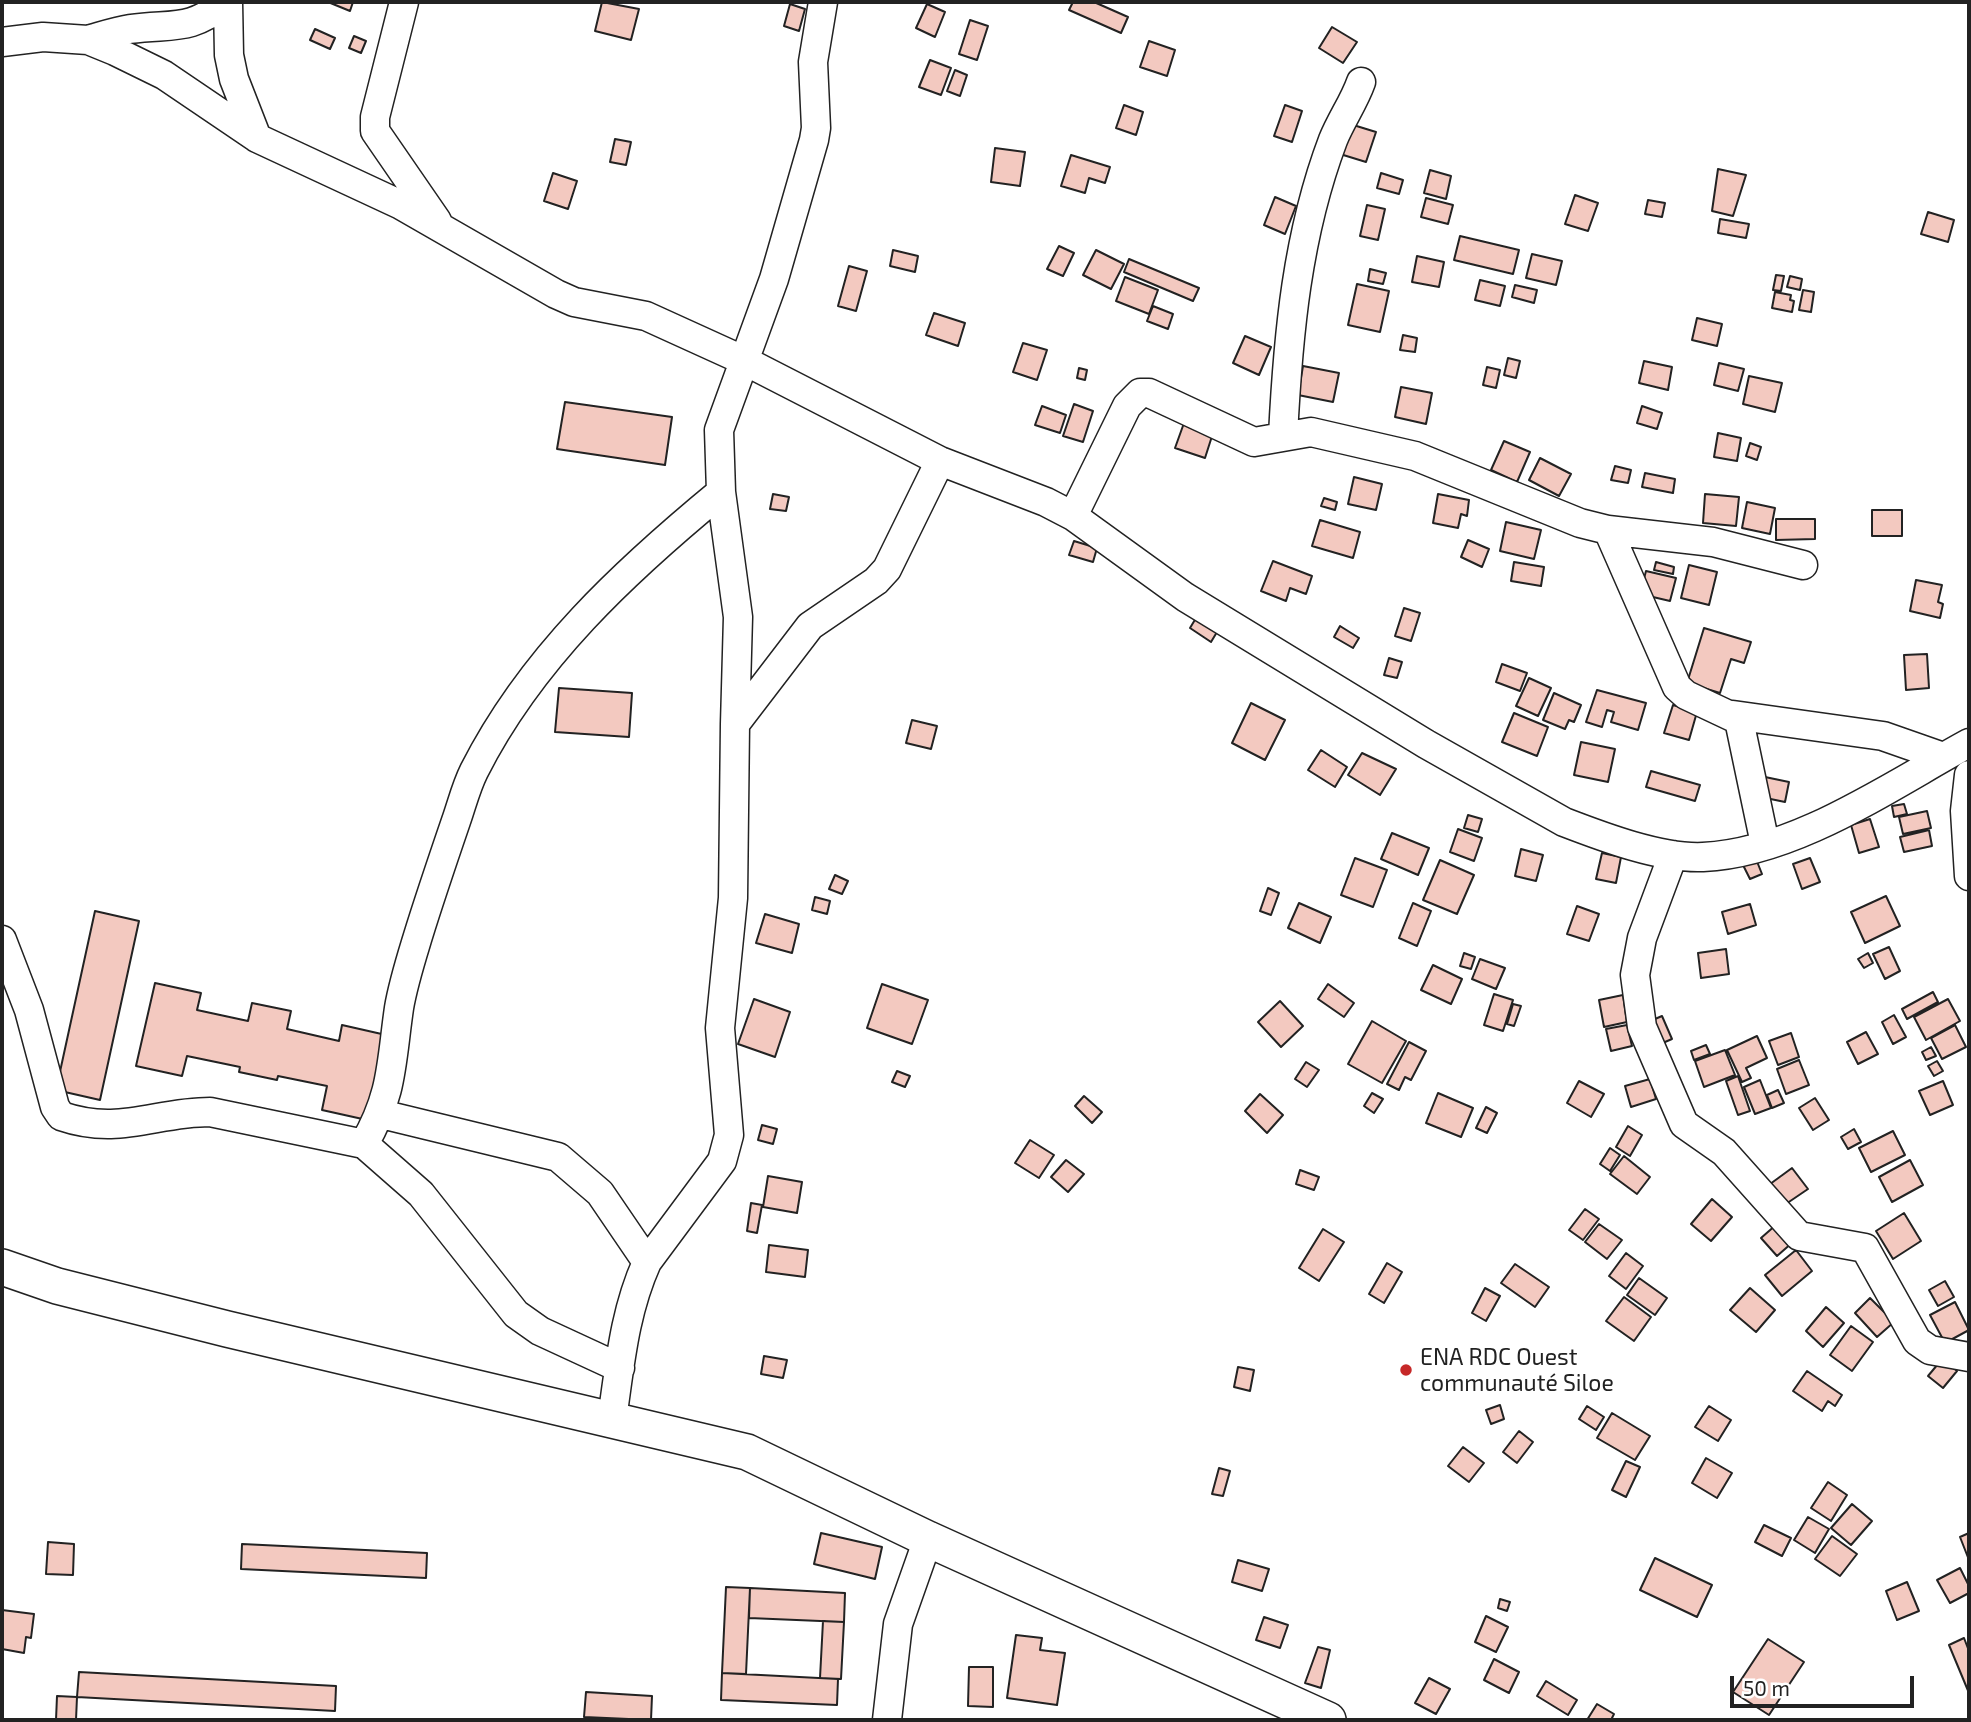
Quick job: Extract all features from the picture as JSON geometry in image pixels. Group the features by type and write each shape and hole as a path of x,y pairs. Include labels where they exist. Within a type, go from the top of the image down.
{"main road":[{"path":"2,1267 57,1286 227,1329 747,1452 928,1539 1328,1720"}],"street":[{"path":"2,42 43,37 88,40 131,29 191,24 228,2 229,55 234,79 257,138"},
{"path":"404,2 375,117 375,131 441,228"},
{"path":"612,1419 620,1368 620,1349 647,1262 722,1161 729,1135 720,1028 733,898 737,617 721,492 719,430 774,279 814,141 816,128 813,62 822,2"},
{"path":"88,40 164,75 257,138 401,205 556,295 574,302 646,316 746,361 940,461 1020,490 1073,516 1185,597 1426,744 1564,822 1673,855 1701,857 1733,854 1810,829 1969,743"},
{"path":"1283,436 1287,356 1301,249 1334,138 1362,82"},
{"path":"1073,516 1127,406 1140,393 1149,393 1254,442 1311,432 1415,456 1580,523 1608,530 1713,542 1803,565"},
{"path":"735,724 810,626 876,581 887,569 940,461"},
{"path":"364,1144 381,1114 390,1087 400,1006 418,936 472,774 498,726 546,659 609,591 663,540 721,492"},
{"path":"1608,530 1677,687 1686,695 1733,715 1883,736 1943,757"},
{"path":"1733,715 1739,720 1765,844"},
{"path":"1969,775 1965,811 1969,876"},
{"path":"1673,855 1642,938 1634,975 1642,1027 1684,1124 1724,1152 1799,1236 1865,1248 1917,1341 1930,1350 1969,1357"},
{"path":"2,940 29,1010 55,1107 61,1116 76,1121 125,1125 192,1112 210,1112 364,1144 421,1194 516,1314 540,1331 620,1368"},
{"path":"381,1114 558,1157 600,1193 647,1262"},
{"path":"887,1720 898,1624 928,1539"}],"building":[{"path":"328,2 353,2 350,11"},
{"path":"602,2 639,9 631,40 595,31"},
{"path":"1073,2 1094,2 1128,17 1121,33 1069,10"},
{"path":"790,4 805,9 799,31 784,26"},
{"path":"927,4 945,12 935,37 916,28"},
{"path":"970,20 988,26 977,60 959,54"},
{"path":"1332,27 1357,42 1343,63 1319,48"},
{"path":"315,29 335,38 330,49 310,40"},
{"path":"354,36 366,41 361,53 349,48"},
{"path":"1149,41 1175,50 1167,76 1140,67"},
{"path":"930,60 951,68 941,95 919,87"},
{"path":"955,70 967,75 960,96 947,91"},
{"path":"1124,105 1143,112 1136,135 1116,128"},
{"path":"1285,105 1302,111 1292,142 1274,136"},
{"path":"1350,124 1376,132 1366,162 1340,154"},
{"path":"615,139 631,142 626,165 610,162"},
{"path":"995,148 1025,152 1020,186 991,182"},
{"path":"1071,155 1110,167 1105,183 1089,178 1085,193 1061,186"},
{"path":"1718,169 1746,175 1733,216 1712,211"},
{"path":"1430,170 1451,176 1446,199 1424,193"},
{"path":"553,173 577,181 568,209 544,201"},
{"path":"1381,173 1403,180 1399,194 1377,188"},
{"path":"1575,195 1598,203 1588,231 1565,224"},
{"path":"1275,197 1296,206 1285,234 1264,225"},
{"path":"1426,198 1453,205 1448,224 1421,217"},
{"path":"1648,200 1665,203 1662,217 1645,214"},
{"path":"1367,205 1385,209 1378,240 1360,236"},
{"path":"1928,212 1954,220 1948,242 1921,234"},
{"path":"1720,219 1749,224 1746,238 1718,233"},
{"path":"1460,236 1519,250 1513,274 1454,260"},
{"path":"1059,246 1074,253 1063,276 1047,269"},
{"path":"893,250 918,256 915,272 890,266"},
{"path":"1096,250 1124,264 1111,289 1083,275"},
{"path":"1532,254 1562,261 1556,285 1526,278"},
{"path":"1417,256 1444,262 1439,287 1412,282"},
{"path":"1129,259 1199,288 1193,301 1124,272"},
{"path":"849,266 867,271 856,311 838,306"},
{"path":"1370,269 1386,273 1383,284 1368,281"},
{"path":"1776,275 1784,276 1781,291 1773,290"},
{"path":"1790,276 1802,279 1800,290 1787,287"},
{"path":"1125,277 1158,290 1149,314 1116,301"},
{"path":"1480,280 1505,286 1500,306 1475,300"},
{"path":"1357,284 1389,291 1380,332 1348,325"},
{"path":"1515,285 1537,290 1534,303 1512,297"},
{"path":"1803,290 1814,292 1811,312 1799,310"},
{"path":"1775,292 1791,295 1790,300 1794,301 1792,312 1772,308"},
{"path":"1153,306 1173,314 1168,329 1147,321"},
{"path":"934,313 965,323 958,346 926,335"},
{"path":"1697,318 1722,324 1717,346 1692,340"},
{"path":"1403,335 1417,338 1415,352 1400,350"},
{"path":"1245,336 1271,347 1259,375 1233,363"},
{"path":"1023,343 1047,350 1037,380 1013,372"},
{"path":"1508,358 1520,361 1516,378 1504,375"},
{"path":"1644,361 1672,367 1668,390 1639,383"},
{"path":"1719,363 1744,369 1738,391 1714,385"},
{"path":"1303,366 1339,373 1333,402 1298,395"},
{"path":"1487,367 1500,370 1496,388 1483,385"},
{"path":"1079,368 1087,370 1085,380 1077,378"},
{"path":"1749,376 1782,383 1775,412 1743,404"},
{"path":"1401,387 1432,393 1426,424 1395,417"},
{"path":"565,402 672,417 665,465 557,449"},
{"path":"1074,404 1093,411 1083,442 1063,436"},
{"path":"1042,406 1066,415 1060,433 1035,425"},
{"path":"1642,406 1662,413 1657,429 1637,423"},
{"path":"1184,423 1213,433 1205,458 1175,448"},
{"path":"1718,433 1741,438 1737,461 1714,457"},
{"path":"1504,441 1530,452 1517,482 1491,470"},
{"path":"1750,443 1761,447 1757,460 1746,456"},
{"path":"1540,458 1571,474 1559,496 1529,480"},
{"path":"1615,466 1631,470 1628,483 1611,480"},
{"path":"1645,473 1675,479 1673,493 1642,487"},
{"path":"1354,477 1382,484 1376,510 1348,504"},
{"path":"773,494 789,497 786,511 770,509"},
{"path":"1438,494 1469,500 1467,516 1461,514 1458,528 1433,523"},
{"path":"1705,494 1739,497 1736,526 1703,523"},
{"path":"1324,498 1337,502 1335,510 1321,506"},
{"path":"1747,502 1775,508 1770,534 1742,528"},
{"path":"1872,510 1902,510 1902,536 1872,536"},
{"path":"1776,519 1815,519 1815,539 1776,540"},
{"path":"1320,520 1360,532 1353,558 1312,546"},
{"path":"1506,522 1541,530 1534,559 1500,551"},
{"path":"1468,540 1489,549 1482,567 1461,557"},
{"path":"1074,541 1097,548 1093,562 1069,555"},
{"path":"1273,561 1312,576 1306,594 1290,588 1286,601 1261,591"},
{"path":"1514,562 1544,567 1541,586 1511,581"},
{"path":"1656,562 1674,567 1673,574 1654,570"},
{"path":"1689,565 1717,572 1709,605 1681,598"},
{"path":"1646,571 1676,578 1670,601 1640,594"},
{"path":"1916,580 1942,585 1938,602 1943,604 1940,618 1910,611"},
{"path":"1404,608 1420,613 1411,641 1395,636"},
{"path":"1196,618 1217,632 1211,642 1190,628"},
{"path":"1340,626 1359,638 1353,648 1334,637"},
{"path":"1704,628 1751,642 1744,663 1731,659 1720,693 1687,683"},
{"path":"1927,654 1929,688 1906,690 1904,655"},
{"path":"1389,658 1402,662 1397,678 1384,675"},
{"path":"1502,664 1527,673 1520,691 1496,682"},
{"path":"1529,678 1551,688 1538,716 1516,706"},
{"path":"559,688 632,693 629,737 555,732"},
{"path":"1597,690 1646,703 1638,730 1611,722 1614,712 1607,710 1602,727 1586,722"},
{"path":"1554,693 1581,705 1574,722 1569,720 1565,729 1543,720"},
{"path":"1251,703 1285,720 1265,760 1232,743"},
{"path":"1673,705 1697,712 1689,740 1664,733"},
{"path":"1514,713 1548,727 1537,756 1502,742"},
{"path":"912,720 937,726 931,749 906,743"},
{"path":"1581,742 1615,749 1608,782 1574,775"},
{"path":"1321,750 1347,767 1335,787 1308,770"},
{"path":"1362,753 1396,769 1380,795 1348,775"},
{"path":"1651,771 1700,785 1695,801 1646,787"},
{"path":"1765,777 1789,782 1785,802 1761,797"},
{"path":"1904,804 1907,814 1894,817 1892,806"},
{"path":"1927,811 1931,828 1903,834 1899,817"},
{"path":"1468,815 1482,819 1478,832 1464,828"},
{"path":"1870,819 1879,847 1859,853 1851,825"},
{"path":"1458,829 1482,838 1474,861 1450,852"},
{"path":"1929,830 1932,846 1904,852 1900,837"},
{"path":"1392,833 1429,848 1418,875 1381,859"},
{"path":"1521,849 1543,855 1536,881 1515,876"},
{"path":"1602,853 1621,857 1616,883 1596,879"},
{"path":"1355,858 1387,870 1373,907 1341,895"},
{"path":"1810,858 1820,882 1802,889 1793,864"},
{"path":"1756,859 1762,874 1750,879 1743,865"},
{"path":"1440,860 1474,875 1457,914 1423,900"},
{"path":"835,875 848,881 842,894 829,889"},
{"path":"1268,888 1279,893 1271,915 1260,911"},
{"path":"1886,896 1900,926 1865,943 1851,912"},
{"path":"815,897 830,901 827,914 812,910"},
{"path":"1299,903 1331,917 1320,943 1288,928"},
{"path":"1413,903 1431,911 1417,946 1399,938"},
{"path":"1750,904 1756,925 1728,934 1722,912"},
{"path":"1577,906 1599,914 1589,941 1567,934"},
{"path":"95,911 139,921 100,1100 56,1090"},
{"path":"765,914 799,924 792,953 756,943"},
{"path":"1889,947 1900,971 1885,979 1873,954"},
{"path":"1726,949 1729,974 1701,978 1698,953"},
{"path":"1464,953 1475,957 1471,969 1460,966"},
{"path":"1868,953 1873,963 1864,968 1858,959"},
{"path":"1480,959 1505,968 1496,989 1472,979"},
{"path":"1433,965 1462,979 1451,1004 1421,990"},
{"path":"155,983 201,993 197,1010 248,1021 252,1003 291,1011 287,1029 339,1041 342,1025 386,1035 367,1120 322,1110 327,1086 278,1076 277,1080 239,1072 240,1067 187,1056 182,1076 136,1066"},
{"path":"882,984 928,1000 912,1044 867,1028"},
{"path":"1328,984 1354,1003 1344,1017 1318,999"},
{"path":"1933,992 1938,1002 1907,1019 1902,1009"},
{"path":"1494,994 1513,1000 1503,1031 1484,1025"},
{"path":"1623,995 1627,1022 1604,1027 1599,1000"},
{"path":"754,999 790,1012 775,1057 738,1044"},
{"path":"1948,999 1960,1021 1926,1040 1914,1017"},
{"path":"1280,1001 1303,1026 1281,1047 1258,1022"},
{"path":"1513,1004 1521,1006 1514,1026 1507,1024"},
{"path":"1894,1015 1906,1037 1893,1044 1882,1022"},
{"path":"1662,1016 1672,1039 1658,1045 1648,1022"},
{"path":"1372,1021 1406,1041 1382,1083 1348,1064"},
{"path":"1627,1025 1632,1046 1611,1051 1606,1029"},
{"path":"1955,1025 1966,1047 1942,1059 1931,1038"},
{"path":"1866,1032 1878,1054 1858,1064 1847,1042"},
{"path":"1791,1033 1799,1057 1778,1065 1769,1041"},
{"path":"1757,1036 1767,1058 1746,1068 1751,1078 1742,1082 1727,1050"},
{"path":"1409,1042 1426,1051 1411,1080 1405,1077 1399,1090 1387,1084"},
{"path":"1706,1045 1710,1054 1694,1060 1691,1051"},
{"path":"1931,1047 1936,1056 1926,1060 1922,1052"},
{"path":"1725,1050 1735,1075 1704,1087 1695,1061"},
{"path":"1799,1060 1809,1085 1786,1094 1777,1069"},
{"path":"1937,1061 1943,1071 1934,1076 1928,1066"},
{"path":"1306,1062 1319,1070 1307,1087 1295,1079"},
{"path":"897,1071 910,1076 905,1087 892,1082"},
{"path":"1738,1076 1750,1111 1738,1115 1726,1081"},
{"path":"1650,1079 1656,1099 1631,1107 1625,1086"},
{"path":"1760,1080 1771,1108 1755,1114 1744,1087"},
{"path":"1579,1081 1604,1094 1591,1117 1567,1103"},
{"path":"1943,1081 1953,1105 1930,1115 1919,1091"},
{"path":"1778,1090 1784,1103 1772,1108 1767,1095"},
{"path":"1372,1093 1383,1099 1374,1113 1364,1106"},
{"path":"1438,1093 1473,1108 1461,1137 1426,1123"},
{"path":"1260,1094 1283,1115 1267,1133 1245,1111"},
{"path":"1084,1096 1102,1112 1092,1123 1075,1106"},
{"path":"1815,1098 1829,1120 1813,1130 1799,1108"},
{"path":"1486,1107 1497,1113 1487,1133 1476,1128"},
{"path":"762,1125 777,1129 773,1144 758,1140"},
{"path":"1628,1126 1642,1135 1630,1156 1616,1147"},
{"path":"1854,1129 1861,1142 1848,1149 1841,1137"},
{"path":"1893,1131 1905,1155 1871,1172 1859,1148"},
{"path":"1030,1140 1054,1155 1039,1178 1015,1163"},
{"path":"1610,1148 1620,1155 1610,1171 1600,1164"},
{"path":"1624,1156 1650,1177 1637,1194 1610,1174"},
{"path":"1066,1160 1084,1174 1068,1192 1051,1177"},
{"path":"1910,1160 1923,1185 1892,1202 1879,1177"},
{"path":"1792,1168 1808,1189 1780,1208 1766,1187"},
{"path":"1300,1170 1319,1177 1314,1190 1296,1184"},
{"path":"768,1176 802,1182 797,1213 763,1207"},
{"path":"1712,1199 1732,1217 1711,1241 1691,1224"},
{"path":"751,1203 762,1205 757,1233 747,1231"},
{"path":"1585,1209 1599,1219 1583,1240 1569,1230"},
{"path":"1904,1213 1921,1241 1893,1259 1876,1231"},
{"path":"1599,1224 1622,1240 1607,1259 1585,1242"},
{"path":"1777,1224 1793,1242 1777,1256 1761,1238"},
{"path":"1323,1229 1344,1242 1319,1281 1299,1268"},
{"path":"769,1245 808,1250 805,1277 766,1272"},
{"path":"1796,1250 1812,1271 1782,1296 1765,1275"},
{"path":"1626,1253 1643,1266 1626,1289 1609,1276"},
{"path":"1387,1263 1402,1272 1384,1303 1369,1294"},
{"path":"1515,1264 1549,1287 1535,1307 1501,1283"},
{"path":"1639,1278 1667,1298 1655,1315 1627,1295"},
{"path":"1945,1281 1954,1297 1938,1306 1929,1290"},
{"path":"1485,1288 1500,1296 1486,1321 1472,1313"},
{"path":"1750,1288 1775,1310 1756,1332 1730,1310"},
{"path":"1624,1297 1651,1317 1634,1341 1606,1321"},
{"path":"1870,1298 1894,1322 1877,1337 1855,1313"},
{"path":"1955,1302 1969,1330 1945,1343 1930,1315"},
{"path":"1826,1307 1844,1323 1823,1347 1806,1331"},
{"path":"1851,1326 1873,1342 1852,1371 1830,1355"},
{"path":"764,1356 787,1360 783,1378 761,1374"},
{"path":"1943,1358 1957,1371 1943,1388 1928,1376"},
{"path":"1238,1367 1254,1370 1250,1391 1234,1387"},
{"path":"1807,1371 1842,1395 1835,1406 1828,1401 1822,1411 1793,1391"},
{"path":"1500,1405 1504,1419 1491,1424 1486,1410"},
{"path":"1587,1406 1604,1417 1596,1430 1579,1419"},
{"path":"1709,1406 1731,1420 1718,1441 1695,1427"},
{"path":"1612,1413 1650,1436 1635,1460 1597,1438"},
{"path":"1519,1431 1533,1442 1517,1463 1503,1452"},
{"path":"1463,1447 1484,1463 1469,1482 1448,1466"},
{"path":"1706,1458 1732,1473 1717,1498 1692,1483"},
{"path":"1626,1461 1640,1467 1626,1497 1612,1490"},
{"path":"1219,1468 1230,1471 1223,1496 1212,1494"},
{"path":"1828,1482 1847,1495 1831,1521 1811,1508"},
{"path":"1852,1504 1872,1521 1851,1545 1831,1528"},
{"path":"1808,1517 1829,1529 1815,1553 1794,1540"},
{"path":"1764,1525 1791,1538 1782,1556 1755,1542"},
{"path":"821,1533 882,1547 875,1579 814,1564"},
{"path":"1969,1533 1969,1560 1960,1537"},
{"path":"1832,1536 1857,1554 1840,1576 1815,1559"},
{"path":"48,1542 74,1544 73,1575 46,1574"},
{"path":"242,1544 427,1553 426,1578 241,1569"},
{"path":"1655,1558 1712,1585 1697,1617 1640,1590"},
{"path":"1238,1560 1269,1569 1262,1591 1232,1582"},
{"path":"1960,1568 1969,1586 1969,1593 1950,1603 1937,1580"},
{"path":"1907,1582 1919,1611 1897,1620 1886,1591"},
{"path":"726,1587 750,1588 746,1674 722,1673"},
{"path":"750,1588 845,1593 844,1622 749,1618"},
{"path":"1500,1599 1510,1602 1507,1611 1498,1608"},
{"path":"2,1610 34,1614 31,1638 26,1637 24,1653 2,1649"},
{"path":"1486,1616 1508,1627 1496,1652 1475,1642"},
{"path":"1264,1617 1288,1625 1280,1648 1256,1640"},
{"path":"823,1621 844,1622 841,1679 820,1678"},
{"path":"1016,1635 1042,1638 1040,1650 1065,1653 1057,1705 1007,1698"},
{"path":"1964,1638 1969,1651 1969,1693 1949,1645"},
{"path":"1768,1639 1804,1662 1769,1715 1733,1692"},
{"path":"1318,1647 1330,1650 1321,1688 1305,1683"},
{"path":"1494,1659 1519,1672 1509,1693 1484,1680"},
{"path":"969,1667 993,1667 993,1707 968,1706"},
{"path":"79,1672 336,1686 335,1711 77,1697"},
{"path":"722,1673 838,1679 837,1705 721,1700"},
{"path":"1429,1678 1450,1689 1436,1714 1415,1703"},
{"path":"1546,1681 1577,1700 1568,1715 1537,1696"},
{"path":"586,1692 652,1696 651,1720 584,1717"},
{"path":"57,1696 77,1697 76,1720 56,1720"},
{"path":"1597,1704 1614,1714 1611,1720 1587,1720"}],"place":[{"name":"ENA RDC Ouest communauté Siloe","path":"1406,1370"}]}
